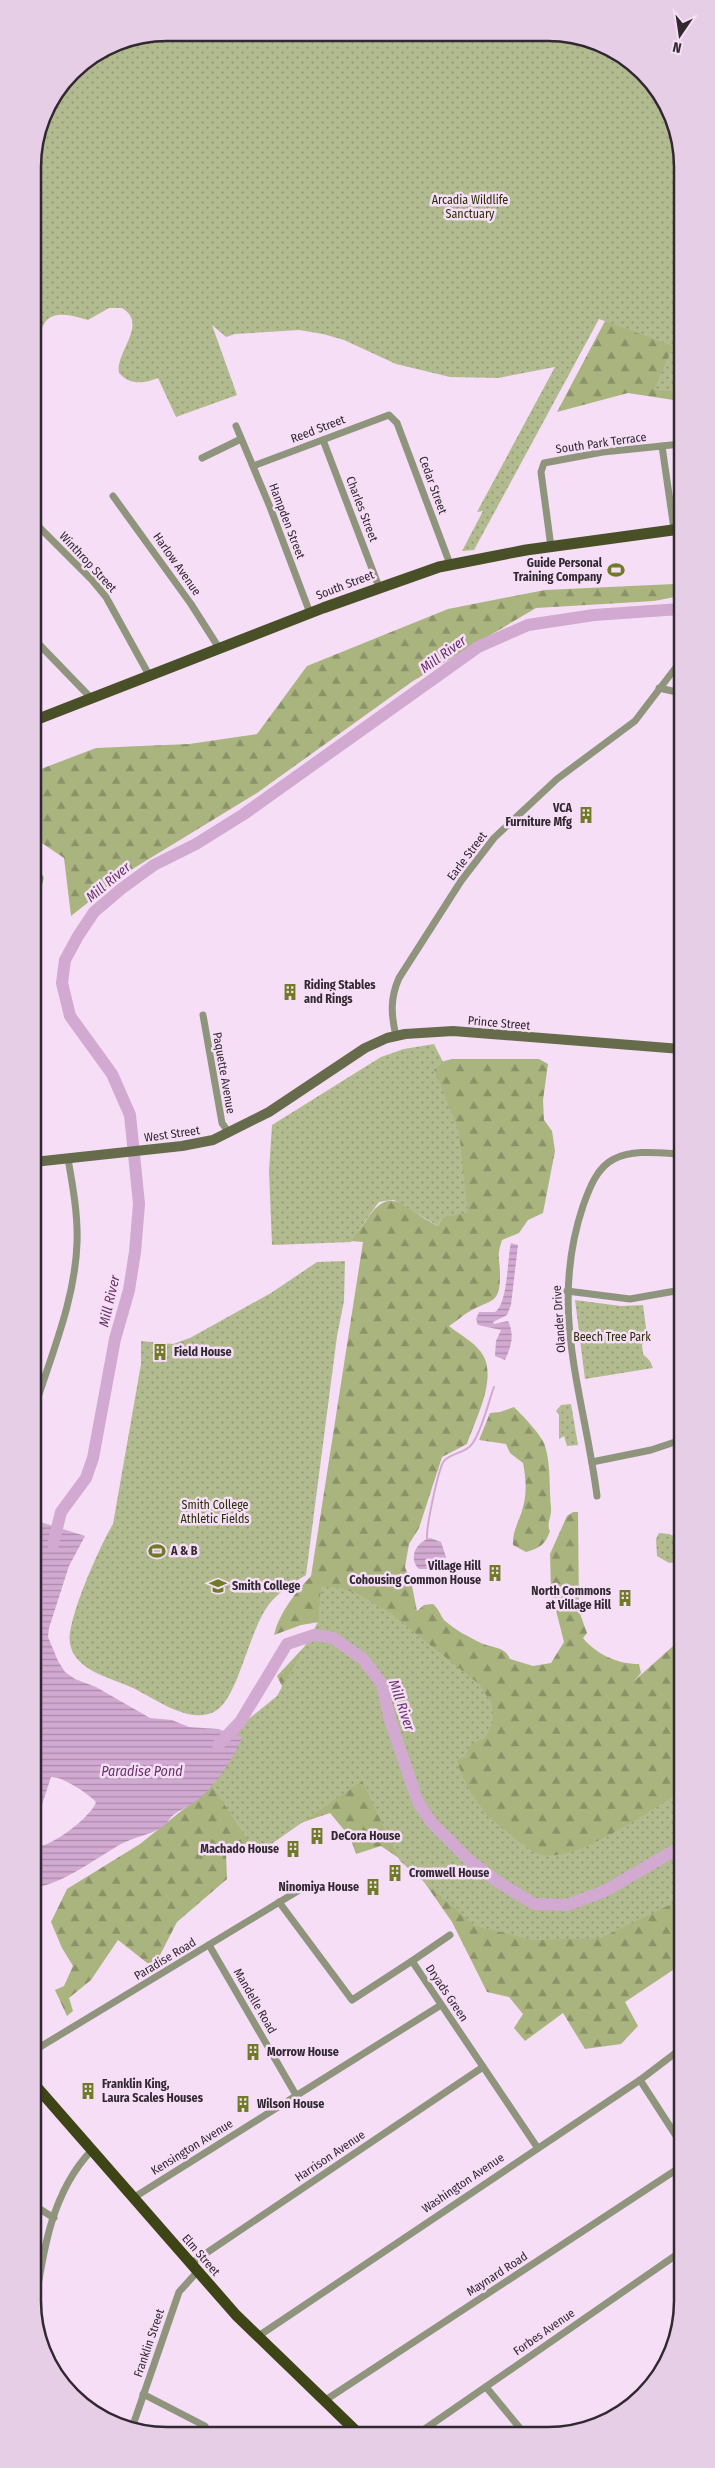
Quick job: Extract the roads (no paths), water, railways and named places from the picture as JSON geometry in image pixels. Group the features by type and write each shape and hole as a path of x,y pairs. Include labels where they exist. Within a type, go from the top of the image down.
{"highway":[{"name":"Elm Street","path":"41,2092 194,2268 257,2336 352,2427"}],"main road":[{"name":"South Street","path":"42,718 379,587 450,564 674,529"},
{"name":"Prince Street","path":"326,1074 365,1048 396,1036 414,1033 453,1032 674,1048"},
{"name":"West Street","path":"42,1161 202,1143 229,1133 268,1112 326,1074"}],"street":[{"name":"Reed Street","path":"253,466 377,418 386,415 392,416"},
{"name":"Cedar Street","path":"392,416 397,423 450,564"},
{"name":"Hampden Street","path":"236,426 310,613"},
{"path":"202,458 241,439"},
{"name":"Charles Street","path":"323,440 379,587"},
{"path":"662,446 674,445"},
{"name":"South Park Terrace","path":"551,547 541,472 544,463 603,452 662,446 674,512"},
{"name":"Harlow Avenue","path":"113,496 191,604 219,648"},
{"name":"Winthrop Street","path":"42,530 103,593 123,624 149,675"},
{"path":"42,647 91,698"},
{"name":"Earle Street","path":"396,1036 391,1015 391,1000 399,978 478,857 538,794 635,721 674,670"},
{"path":"659,688 674,692"},
{"name":"Paquette Avenue","path":"203,1015 222,1123 229,1133"},
{"name":"Olander Drive","path":"597,1496 572,1348 567,1291 572,1247 579,1220 596,1177 604,1166 620,1156 674,1154"},
{"path":"41,1387 66,1310 76,1260 76,1219 68,1159"},
{"path":"567,1291 630,1299 673,1291"},
{"path":"592,1462 651,1450 673,1443"},
{"name":"Paradise Road","path":"41,2046 306,1886"},
{"name":"Dryads Green","path":"279,1902 352,2000 412,1961 537,2147"},
{"path":"412,1961 450,1934"},
{"name":"Mandelle Road","path":"209,1945 296,2095"},
{"name":"Kensington Avenue","path":"133,2198 441,2004"},
{"name":"Washington Avenue","path":"257,2336 537,2147 640,2080 673,2055"},
{"name":"Harrison Avenue","path":"194,2268 483,2067"},
{"path":"640,2080 673,2131"},
{"path":"41,2270 45,2246 67,2183 92,2150"},
{"name":"Maynard Road","path":"324,2401 673,2172"},
{"path":"41,2210 54,2218"},
{"name":"Forbes Avenue","path":"428,2427 673,2257"},
{"name":"Franklin Street","path":"134,2422 179,2292 194,2268"},
{"path":"486,2387 519,2427"},
{"path":"143,2394 206,2426"}],"water":[{"path":"511,1243 518,1245 511,1305 507,1315 493,1322 494,1324 508,1321 510,1326 511,1341 505,1360 495,1356 496,1341 501,1330 478,1325 476,1319 479,1312 495,1312 499,1307 505,1291"},
{"name":"Paradise Pond","path":"41,1522 85,1536 69,1566 49,1628 48,1637 65,1672 75,1679 96,1687 150,1718 172,1720 189,1727 218,1729 242,1737 229,1763 209,1789 195,1802 172,1816 161,1828 123,1843 66,1877 41,1886 41,1846 60,1837 79,1823 96,1802 74,1786 61,1779 51,1777 41,1807"},
{"path":"430,1538 441,1542 446,1557 438,1567 419,1569 414,1560 415,1551 421,1543"}],"waterway":[{"name":"Mill River","path":"53,1544 61,1512 86,1478 93,1458 115,1339 129,1290 135,1252 139,1204 130,1115 112,1074 70,1016 62,983 65,960 78,936 94,912 154,865 196,844 244,814 478,647 528,625 594,615 674,609"},
{"path":"427,1539 433,1499 444,1461 466,1450 472,1444 482,1424 494,1387"},
{"name":"Mill River","path":"218,1745 240,1722 287,1644 314,1635 333,1638 363,1659 382,1684 390,1720 418,1802 431,1822 469,1860 498,1882 534,1904 567,1905 605,1891 673,1851"}],"place":[{"name":"Guide Personal Training Company","path":"616,570"},
{"name":"VCA Furniture Mfg","path":"586,815"},
{"name":"Riding Stables and Rings","path":"290,992"},
{"name":"Field House","path":"160,1352"},
{"name":"A & B","path":"157,1551"},
{"name":"Village Hill Cohousing Common House","path":"495,1573"},
{"name":"Smith College","path":"218,1586"},
{"name":"North Commons at Village Hill","path":"625,1598"},
{"name":"DeCora House","path":"317,1836"},
{"name":"Machado House","path":"293,1849"},
{"name":"Cromwell House","path":"395,1873"},
{"name":"Ninomiya House","path":"373,1887"},
{"name":"Morrow House","path":"253,2052"},
{"name":"Franklin King, Laura Scales Houses","path":"88,2091"},
{"name":"Wilson House","path":"243,2104"}],"park label":[{"name":"Arcadia Wildlife Sanctuary","path":"470,207"},
{"name":"Beech Tree Park","path":"612,1337"},
{"name":"Smith College Athletic Fields","path":"215,1512"}]}
